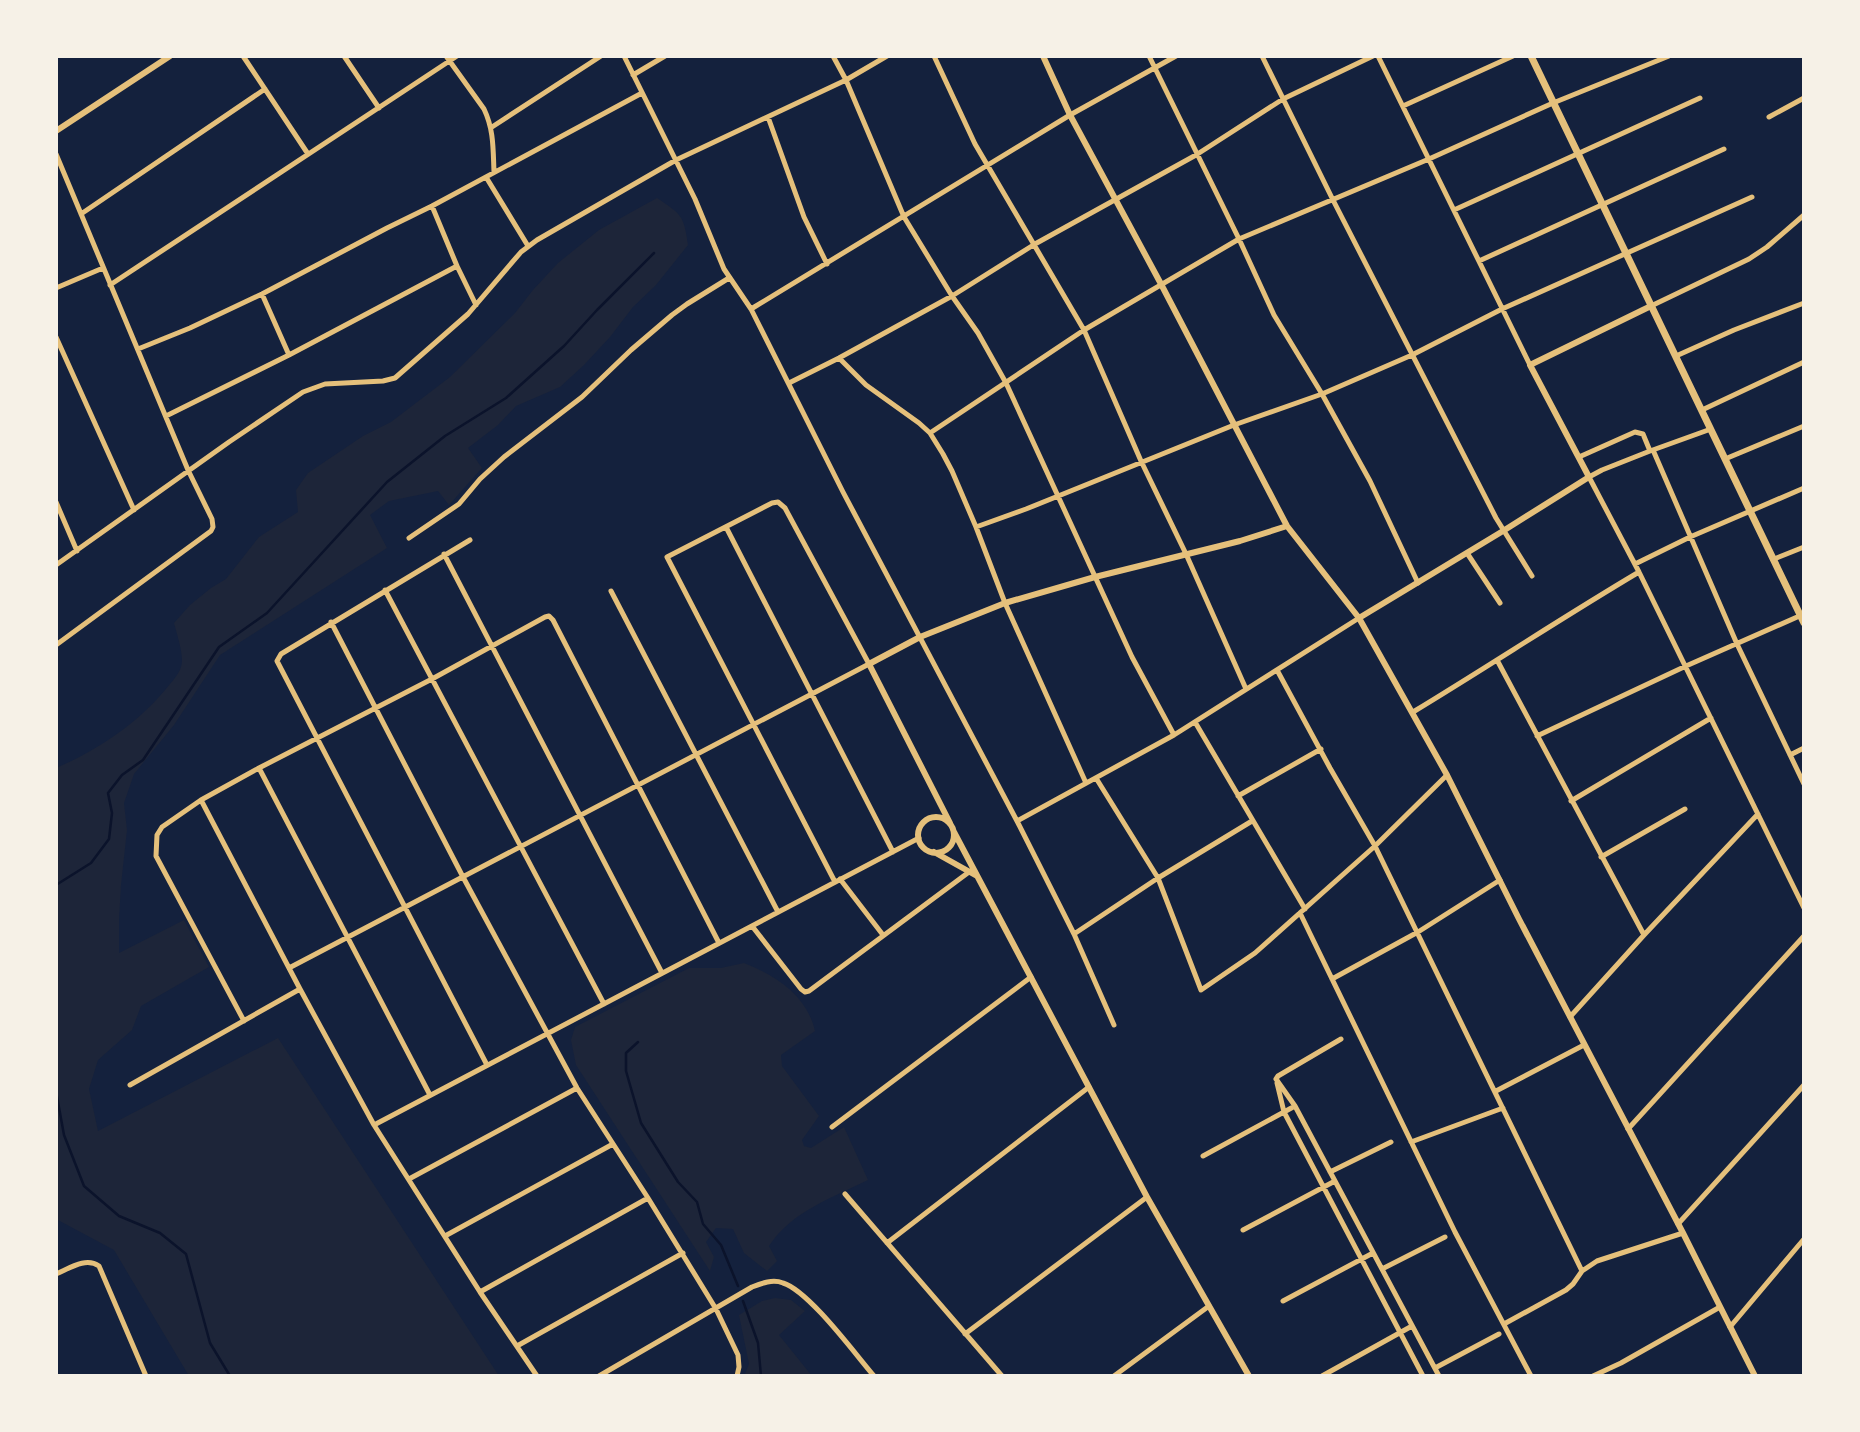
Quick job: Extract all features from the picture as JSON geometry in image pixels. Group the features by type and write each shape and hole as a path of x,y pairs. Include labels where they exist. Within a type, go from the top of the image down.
{"main road":[{"path":"1531,56 1803,618"}],"street":[{"path":"56,131 170,56"},
{"path":"243,56 308,155"},
{"path":"344,56 379,108"},
{"path":"110,285 379,108 448,59 457,56"},
{"path":"492,127 601,56"},
{"path":"624,56 676,160 729,278 751,309 843,492 1017,821 1074,933 1114,1025"},
{"path":"633,75 665,56"},
{"path":"833,56 846,80 904,217 978,333 1006,383 1132,657 1174,735"},
{"path":"56,565 188,470 314,387 338,382 392,379 477,305 528,246 603,200 676,160 846,80 887,56"},
{"path":"934,56 975,144 1084,330 1247,689"},
{"path":"1043,56 1070,115 1287,526 1359,618 1447,775 1754,1376"},
{"path":"1149,56 1274,315 1370,481 1418,583"},
{"path":"751,309 1070,115 1176,56"},
{"path":"1262,56 1332,200 1503,531 1532,576"},
{"path":"789,383 952,296 1035,244 1196,155 1283,99 1376,56 1530,366 1635,564 1804,908"},
{"path":"1403,106 1513,56"},
{"path":"930,433 1084,330 1239,239 1429,159 1552,103 1669,56"},
{"path":"448,59 484,109 492,127 494,172"},
{"path":"81,214 265,89"},
{"path":"138,349 262,294 642,93"},
{"path":"1454,210 1700,98"},
{"path":"1769,117 1804,98"},
{"path":"768,117 804,217 827,264"},
{"path":"1479,261 1724,149"},
{"path":"56,154 213,524 211,531 56,645"},
{"path":"486,177 528,246"},
{"path":"976,527 1234,425 1322,394 1412,355 1502,309 1752,197"},
{"path":"432,206 477,305"},
{"path":"1530,366 1749,259 1804,215"},
{"path":"166,416 289,355 457,266"},
{"path":"56,288 103,268"},
{"path":"409,538 459,504 480,479 504,457 582,397 672,315 729,278"},
{"path":"262,294 289,355"},
{"path":"1676,356 1804,303"},
{"path":"56,337 134,510"},
{"path":"839,358 866,385 930,433 952,471 1005,603 1086,783"},
{"path":"1702,410 1804,362"},
{"path":"1725,459 1804,426"},
{"path":"1017,821 1174,735 1589,477 1711,429"},
{"path":"1579,457 1635,432 1643,434 1737,644 1804,784"},
{"path":"1635,564 1804,488"},
{"path":"56,502 77,551"},
{"path":"883,935 838,881 667,557 772,503 778,502 785,508 1147,1197 1249,1376"},
{"path":"289,968 920,637 1005,603 1287,526"},
{"path":"726,527 892,852"},
{"path":"470,540 331,622 281,654 277,661 487,1065"},
{"path":"1774,559 1804,547"},
{"path":"1467,553 1500,603"},
{"path":"444,554 662,974"},
{"path":"1413,712 1639,572"},
{"path":"385,590 604,1004"},
{"path":"611,591 778,912"},
{"path":"244,1021 156,856 157,835 162,827 201,800 259,768 549,616 719,943"},
{"path":"1536,736 1686,666 1803,618"},
{"path":"331,622 576,1088 716,1309 737,1355 740,1367 736,1375"},
{"path":"1497,660 1644,935"},
{"path":"1278,670 1375,846 1582,1270"},
{"path":"1571,801 1711,718"},
{"path":"1195,722 1303,911 1332,979 1455,1232 1531,1376"},
{"path":"1238,796 1321,748"},
{"path":"1790,755 1804,748"},
{"path":"259,768 430,1096"},
{"path":"1096,778 1158,878 1201,990 1255,953 1375,846 1447,775"},
{"path":"201,800 374,1125 537,1376"},
{"path":"939,801 939,812 920,828 919,838 924,848 978,877"},
{"path":"1601,857 1685,809"},
{"path":"1570,1017 1758,814"},
{"path":"931,818 942,818 950,823"},
{"path":"1074,933 1252,821"},
{"path":"934,852 949,847 954,832"},
{"path":"374,1125 919,838"},
{"path":"752,926 805,992 969,872"},
{"path":"1332,979 1418,932 1500,880"},
{"path":"1628,1129 1804,936"},
{"path":"832,1127 1031,977"},
{"path":"130,1085 300,989"},
{"path":"1341,1039 1278,1076 1276,1080 1284,1112 1423,1376"},
{"path":"1496,1091 1584,1045"},
{"path":"1276,1080 1295,1106 1439,1376"},
{"path":"1678,1224 1804,1084"},
{"path":"887,1242 1089,1087"},
{"path":"409,1179 576,1088"},
{"path":"1203,1156 1295,1106"},
{"path":"1411,1142 1503,1108"},
{"path":"1330,1172 1391,1142"},
{"path":"445,1236 613,1144"},
{"path":"1243,1230 1335,1181"},
{"path":"845,1195 1002,1376"},
{"path":"965,1334 1147,1197"},
{"path":"480,1292 648,1198"},
{"path":"1504,1324 1566,1290 1582,1270 1597,1261 1683,1233"},
{"path":"1382,1269 1445,1237"},
{"path":"1730,1327 1804,1239"},
{"path":"516,1346 683,1253"},
{"path":"1283,1301 1373,1253"},
{"path":"56,1274 89,1262 100,1266 146,1376"},
{"path":"599,1376 752,1287 766,1282 781,1282 804,1295 874,1376"},
{"path":"1114,1376 1209,1306"},
{"path":"1593,1376 1720,1307"},
{"path":"1322,1376 1412,1326"},
{"path":"1435,1368 1499,1334"},
{"path":"1124,1368 1130,1376"}],"shaded area":[{"path":"657,198 680,216 688,245 656,285 633,307 584,365 560,387 516,406 498,425 468,448 482,468 449,505 438,491 389,501 370,515 387,548 220,655 174,725 134,774 124,803 127,830 121,885 119,953 184,920 209,967 141,1006 132,1030 98,1060 89,1089 98,1131 278,1038 499,1376 189,1376 114,1250 56,1219 56,768 118,733 158,698 180,671 182,664 174,623 190,605 226,579 259,537 298,512 296,490 308,473 363,436 391,422 450,377 515,313 558,263 599,230"},
{"path":"744,963 768,974 789,989 805,1007 815,1031 781,1055 782,1066 819,1116 802,1140 804,1146 811,1148 844,1127 868,1180 801,1214 789,1223 769,1246 777,1261 767,1271 744,1253 733,1229 716,1228 706,1242 714,1257 710,1271 576,1065 571,1040 575,1027 689,968 721,968"},
{"path":"775,1298 791,1300 805,1311 779,1335 812,1376 744,1376 749,1364 739,1315 762,1301"}],"waterway":[{"path":"56,885 91,863 109,839 112,813 108,793 122,775 143,760 219,647 267,613 387,482 445,436 506,398 564,346 654,253"},
{"path":"638,1042 626,1053 626,1071 641,1123 678,1182 697,1202 703,1224 721,1245 738,1286"},
{"path":"56,1091 64,1135 84,1186 119,1216 160,1233 186,1254 210,1343 230,1376"},
{"path":"743,1301 758,1343 761,1376"}]}
